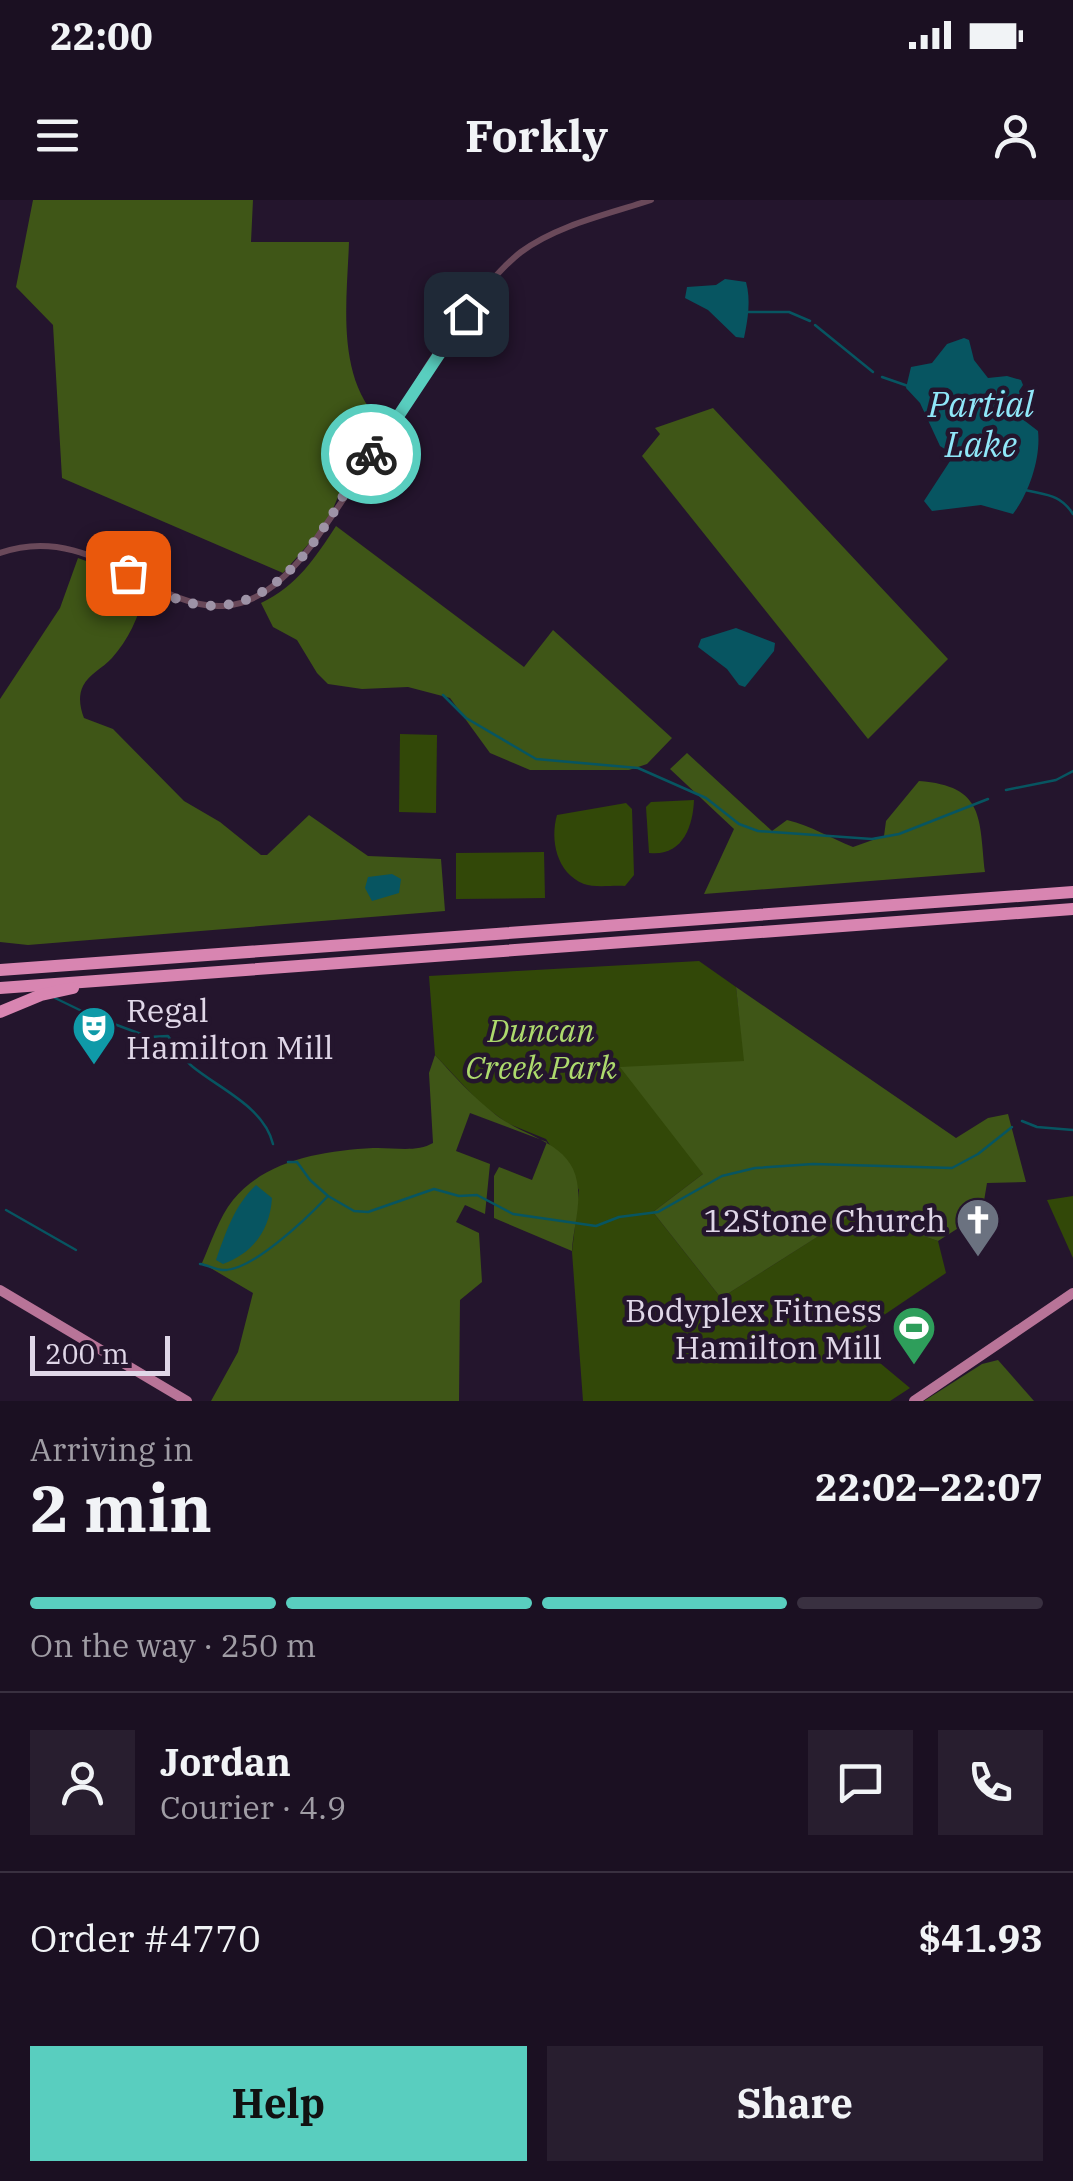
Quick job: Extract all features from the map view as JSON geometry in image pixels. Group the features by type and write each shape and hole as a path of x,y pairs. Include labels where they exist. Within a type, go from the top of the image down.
{"highway":[{"path":"0,966 1073,892"},
{"path":"0,988 1073,910"},
{"path":"0,1012 51,992 185,973"}],"main road":[{"path":"0,1290 187,1401"},
{"path":"914,1401 1073,1293"}],"street":[{"path":"0,553 48,545 77,550 178,600 204,606 247,601 280,582 297,565 367,457 377,429 397,418 496,275 520,253 570,228 650,200"},
{"path":"367,457 390,446 397,418"},
{"path":"384,428 393,436"},
{"path":"372,438 380,448"}],"green space":[{"path":"33,200 253,200 251,242 349,242 346,314 351,362 357,385 383,424 351,466 327,523 283,573 62,478 53,325 16,287"},
{"path":"713,408 948,659 868,739 642,456 660,434 655,428"},
{"path":"336,526 524,667 553,630 672,738 647,764 629,770 530,770 490,753 450,698 408,687 362,689 328,684 297,640 273,627 261,603 295,580"},
{"path":"78,558 102,567 144,594 123,644 83,686 80,702 84,718 113,729 184,801 220,822 261,855 267,855 309,815 368,856 441,859 445,911 28,945 0,942 0,699 60,608"},
{"path":"400,734 437,735 436,813 399,812"},
{"path":"687,753 772,831 787,820 853,847 884,836 886,821 919,781 941,784 967,798 974,808 985,872 704,894 734,829 670,769"},
{"path":"694,800 684,838 670,850 649,853 646,807 651,802"},
{"path":"626,803 632,809 634,875 625,886 588,885 575,879 557,854 557,815"},
{"path":"544,852 545,898 456,899 456,853"},
{"name":"Duncan Creek Park","path":"699,961 736,987 745,1061 703,1174 653,1212 721,1298 856,1212 938,1241 946,1273 850,1338 910,1388 890,1401 583,1401 572,1252 579,1190 546,1139 507,1123 480,1103 435,1055 429,976"},
{"path":"736,987 956,1138 988,1118 1008,1114 1026,1182 987,1183 982,1213 938,1241 855,1213 721,1298 653,1212 703,1174 620,1067 744,1061"},
{"path":"435,1055 496,1115 540,1139 470,1113 456,1151 490,1164 485,1214 465,1205 456,1222 479,1233 482,1282 460,1300 459,1401 211,1401 238,1352 253,1293 202,1263 228,1207 262,1175 297,1160 373,1148 412,1149 433,1143 429,1073"},
{"path":"547,1143 559,1151 575,1173 578,1197 572,1251 494,1218 494,1176 499,1167 532,1180"},
{"path":"1073,1196 1073,1258 1047,1200"},
{"path":"998,1360 1034,1401 924,1401 982,1364"}],"water":[{"path":"725,279 746,282 744,338 736,337 708,310 685,298 687,287 716,285"},
{"name":"Partial Lake","path":"969,340 974,360 988,378 1007,376 1021,380 1019,391 1025,421 1038,431 1033,475 1013,514 981,505 932,511 924,501 952,458 940,446 920,403 906,388 911,367 932,363 947,344"},
{"path":"736,628 775,643 774,651 745,687 698,647 701,639"},
{"path":"392,874 401,879 399,893 372,901 365,888 368,877"},
{"path":"256,1185 272,1198 264,1230 243,1254 223,1264 216,1260 227,1230"}],"waterway":[{"path":"748,312 789,312 810,321"},
{"path":"815,325 873,372"},
{"path":"882,377 908,386"},
{"path":"1025,490 1058,499 1073,514"},
{"path":"443,695 466,718 536,759 638,768 706,798 739,824 758,831 872,839 899,834 988,799"},
{"path":"1006,790 1056,780 1073,771"},
{"path":"55,998 149,1037 168,1036 190,1064 251,1109 273,1144"},
{"path":"1022,1121 1037,1127 1073,1130"},
{"path":"288,1162 297,1162 328,1196 354,1211 368,1212 434,1189 459,1196 477,1195 513,1214 596,1226 619,1217 658,1212 722,1176 755,1168 813,1164 952,1168 978,1154 1012,1127"},
{"path":"200,1264 223,1270 248,1262 278,1242 327,1197"},
{"path":"6,1210 76,1250"}],"way so far":[{"path":"128,573 178,600 204,606 247,601 280,582 297,565 371,454"}],"place":[{"name":"Regal Hamilton Mill","path":"94,1066"},
{"name":"12Stone Church","path":"978,1258"},
{"name":"Bodyplex Fitness Hamilton Mill","path":"914,1366"}],"route":[{"path":"371,454 392,443 397,418 466,314"}]}
